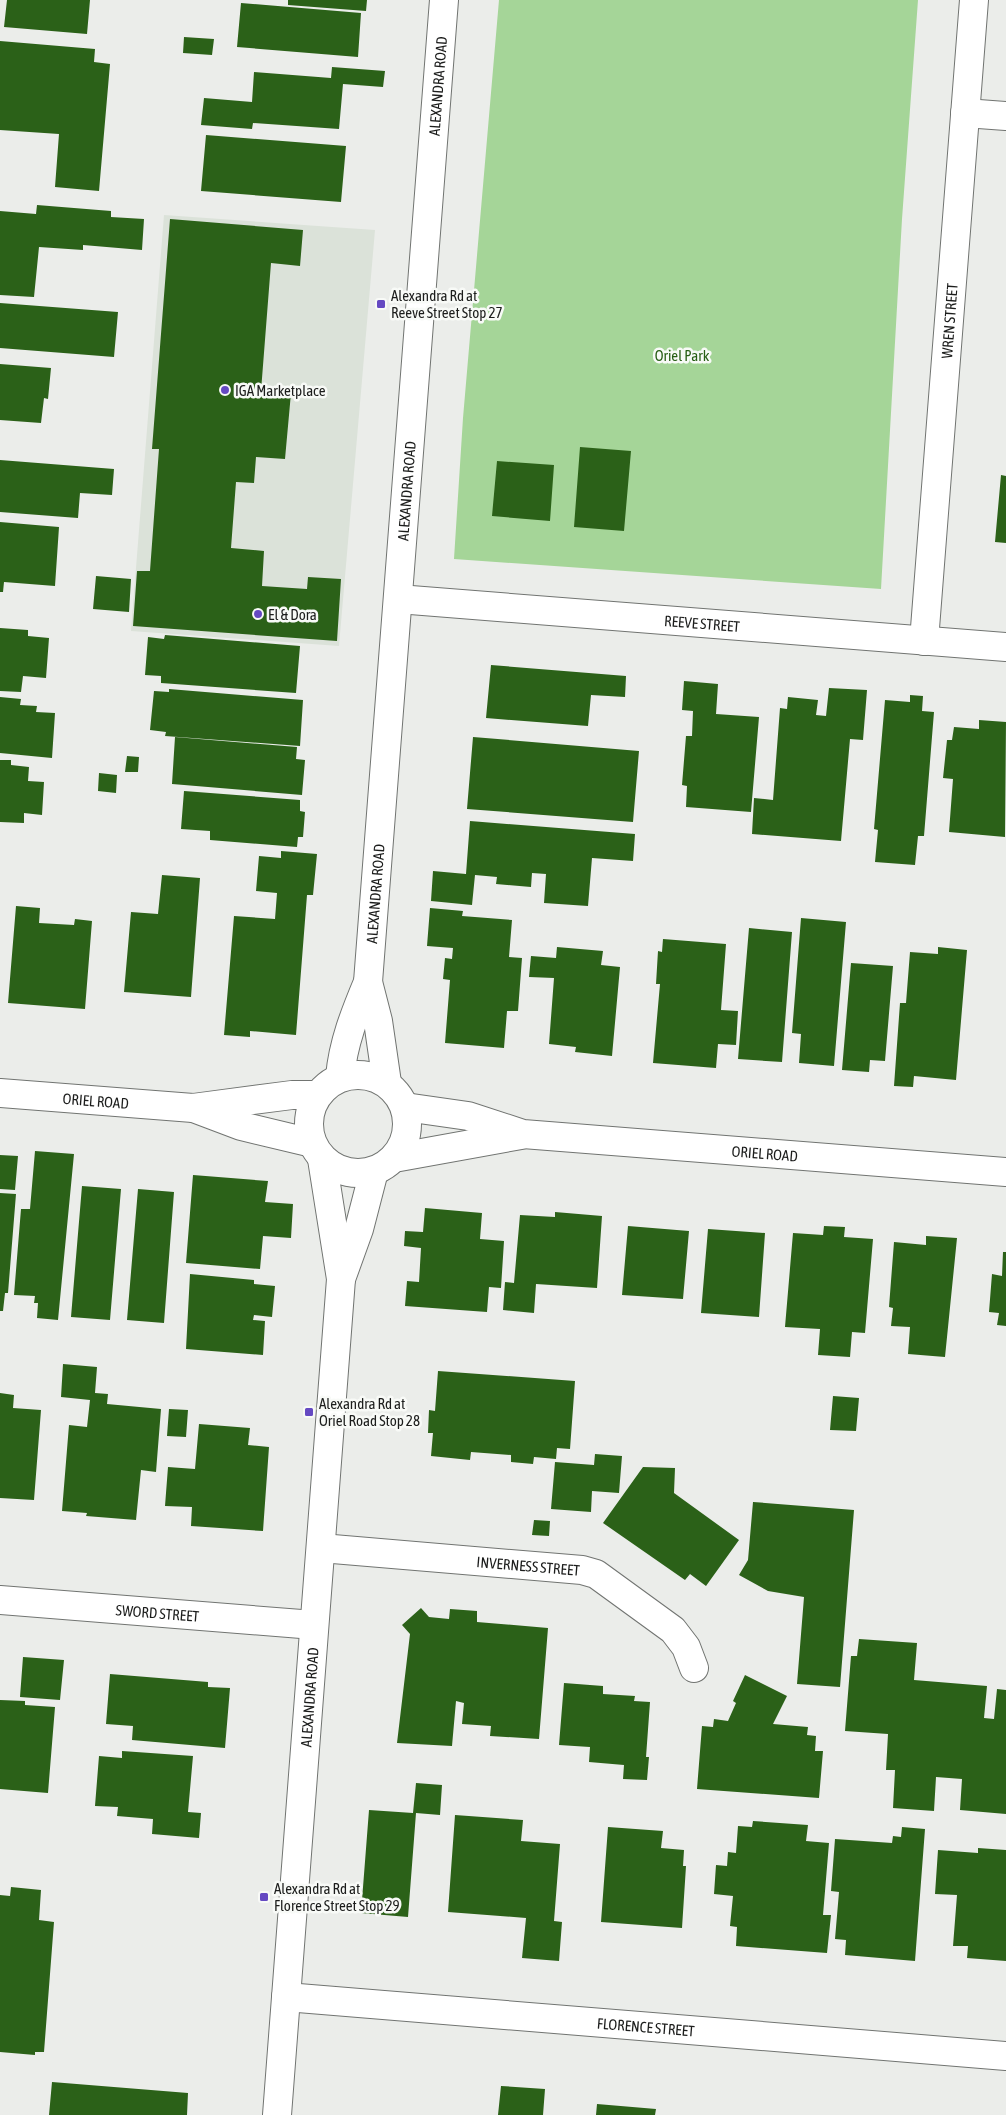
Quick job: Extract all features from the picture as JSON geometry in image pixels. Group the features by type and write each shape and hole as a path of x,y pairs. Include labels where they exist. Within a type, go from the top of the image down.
{"street":[{"name":"ALEXANDRA ROAD","path":"340,1078 342,1052 368,982 444,0"},
{"name":"WREN STREET","path":"924,641 974,0"},
{"path":"966,113 1006,116"},
{"name":"REEVE STREET","path":"398,599 1006,647"},
{"name":"ALEXANDRA ROAD","path":"368,982 378,1022 386,1083"},
{"path":"356,1074 372,1076 386,1083 397,1094 405,1107 407,1134 402,1146 384,1164 360,1174 346,1172 333,1167 317,1151 308,1127 310,1110 318,1095 328,1084 340,1078 356,1074"},
{"name":"ORIEL ROAD","path":"0,1093 192,1108 292,1095 318,1095"},
{"name":"ORIEL ROAD","path":"405,1107 468,1116 523,1134 1006,1172"},
{"name":"ORIEL ROAD","path":"192,1108 317,1151"},
{"name":"ORIEL ROAD","path":"384,1164 523,1134"},
{"name":"ALEXANDRA ROAD","path":"277,2115 341,1279 317,1151"},
{"name":"ALEXANDRA ROAD","path":"341,1279 384,1164"},
{"name":"INVERNESS STREET","path":"321,1548 582,1570 596,1574 673,1630 686,1647 694,1668"},
{"name":"SWORD STREET","path":"0,1600 314,1625"},
{"name":"FLORENCE STREET","path":"286,1997 1006,2056"}],"shaded area":[{"path":"164,215 375,230 339,646 131,631"}],"green space":[{"name":"Oriel Park","path":"499,0 918,0 902,219 881,589 454,559 463,418"}],"building":[{"path":"7,0 90,0 87,34 4,27"},
{"path":"288,0 367,0 366,11 288,5"},
{"path":"241,3 361,13 358,57 237,47"},
{"path":"184,37 214,39 212,55 183,53"},
{"path":"0,41 95,49 94,62 110,64 99,191 55,187 59,134 0,130"},
{"path":"332,67 385,71 383,87 343,84 339,129 253,123 252,129 201,125 204,98 252,102 254,72 331,78"},
{"path":"206,135 346,146 341,202 201,191"},
{"path":"37,205 111,211 111,217 144,219 142,250 83,245 83,250 39,247 34,297 0,295 0,211 36,214"},
{"path":"170,219 303,230 300,266 271,263 261,391 291,393 285,459 256,457 254,483 236,482 231,548 264,551 262,586 307,589 308,577 341,579 337,641 133,626 137,571 150,571 159,449 152,449"},
{"path":"0,303 118,312 114,357 0,348"},
{"path":"0,364 51,368 48,399 44,398 41,423 0,420"},
{"path":"580,447 631,451 624,531 574,527"},
{"path":"0,460 114,469 112,495 80,493 78,518 0,512"},
{"path":"497,461 554,465 550,521 492,516"},
{"path":"1001,475 1006,476 1006,543 995,542"},
{"path":"0,522 59,527 55,586 4,582 3,592 0,592"},
{"path":"96,576 131,579 129,612 93,609"},
{"path":"0,628 28,630 28,636 49,638 46,678 23,676 21,692 0,691"},
{"path":"165,635 300,646 296,693 161,683 161,676 145,675 148,637 164,639"},
{"path":"491,665 626,676 625,697 591,695 588,726 486,718"},
{"path":"684,681 718,684 716,714 759,717 751,812 686,807 687,786 682,785 686,736 692,736 693,711 682,710"},
{"path":"829,688 867,690 863,740 850,739 841,841 752,834 754,798 773,800 780,708 787,709 788,697 818,700 816,715 826,716"},
{"path":"169,689 303,700 300,746 165,736 166,732 150,730 154,691 169,692"},
{"path":"910,695 923,696 922,711 934,712 924,836 918,836 915,865 875,862 878,830 874,829 885,700 910,702"},
{"path":"0,697 21,699 20,705 37,706 36,712 55,713 52,758 0,753"},
{"path":"979,720 1006,722 1005,837 949,832 953,779 943,778 947,740 952,740 954,727 979,729"},
{"path":"175,737 297,747 296,759 305,760 302,795 172,784"},
{"path":"473,737 639,751 633,822 467,809"},
{"path":"127,756 139,757 138,772 125,772"},
{"path":"0,760 11,760 11,765 29,767 28,781 44,782 42,815 24,813 24,823 0,822"},
{"path":"99,773 117,775 116,793 98,791"},
{"path":"184,791 300,800 300,811 305,812 303,837 298,837 297,847 210,840 210,831 181,829"},
{"path":"470,821 635,834 633,861 592,858 588,906 544,903 546,874 532,873 531,887 496,884 497,877 475,875 472,905 431,901 433,871 466,874"},
{"path":"281,851 317,854 313,895 307,895 296,1035 250,1031 250,1037 224,1035 234,916 275,919 277,893 256,891 259,856 281,858"},
{"path":"162,875 200,878 191,997 124,992 131,912 158,914"},
{"path":"16,906 40,908 39,923 74,925 75,919 92,921 85,1009 8,1003"},
{"path":"430,908 463,911 462,916 512,920 509,957 522,958 518,1011 507,1011 504,1048 445,1043 450,980 443,979 445,958 452,959 453,948 427,946"},
{"path":"801,918 846,922 834,1066 799,1063 801,1034 792,1033"},
{"path":"749,928 792,932 782,1062 738,1059"},
{"path":"663,939 726,944 721,1010 738,1011 736,1045 718,1044 716,1068 653,1063 660,984 656,984 658,951 662,952"},
{"path":"557,947 603,951 601,965 620,967 612,1056 575,1052 576,1047 549,1044 554,978 529,977 531,956 556,958"},
{"path":"938,947 967,950 956,1080 914,1076 913,1087 894,1086 900,1003 906,1003 910,952 938,954"},
{"path":"851,963 893,966 885,1061 870,1060 869,1072 842,1070"},
{"path":"35,1151 74,1154 58,1320 37,1318 38,1303 34,1303 35,1296 14,1295 21,1209 30,1209"},
{"path":"0,1155 18,1156 15,1190 0,1189"},
{"path":"193,1175 268,1181 265,1202 293,1204 291,1238 263,1236 260,1269 186,1263"},
{"path":"82,1186 121,1189 110,1320 71,1317"},
{"path":"138,1189 174,1192 164,1323 127,1320"},
{"path":"0,1193 16,1194 8,1293 5,1293 3,1311 0,1311"},
{"path":"425,1208 482,1213 480,1239 504,1241 501,1288 489,1287 487,1312 405,1306 407,1281 419,1282 421,1248 404,1246 405,1231 423,1232"},
{"path":"555,1212 602,1216 597,1288 536,1284 534,1313 503,1310 505,1282 514,1283 520,1215 555,1217"},
{"path":"628,1226 689,1231 683,1299 622,1295"},
{"path":"824,1226 845,1227 844,1237 873,1239 865,1333 852,1332 850,1357 818,1355 820,1329 785,1327 793,1233 823,1235"},
{"path":"708,1229 765,1233 759,1317 701,1313"},
{"path":"926,1236 957,1238 945,1357 908,1354 910,1327 891,1326 893,1308 889,1307 894,1242 926,1245"},
{"path":"1003,1252 1006,1252 1006,1326 997,1325 999,1313 989,1312 992,1274 1002,1276"},
{"path":"190,1274 254,1280 254,1284 275,1286 272,1317 254,1315 253,1320 265,1321 263,1355 186,1349"},
{"path":"63,1364 97,1367 95,1393 108,1394 107,1404 161,1409 156,1472 141,1470 136,1520 86,1516 87,1513 62,1511 69,1425 87,1427 90,1400 61,1397"},
{"path":"438,1371 575,1381 570,1449 557,1448 556,1459 534,1457 533,1464 511,1462 511,1455 471,1452 470,1460 431,1456 433,1433 428,1433 429,1410 435,1411"},
{"path":"0,1393 14,1395 13,1408 41,1410 34,1500 0,1498"},
{"path":"833,1396 859,1398 856,1431 830,1430"},
{"path":"169,1409 188,1410 186,1437 167,1436"},
{"path":"199,1424 250,1428 248,1445 269,1447 263,1531 191,1526 192,1507 165,1506 168,1467 195,1469"},
{"path":"595,1454 622,1456 619,1493 592,1491 591,1512 551,1509 555,1462 594,1465"},
{"path":"643,1467 675,1468 674,1493 739,1540 706,1586 690,1574 685,1580 603,1523"},
{"path":"753,1502 854,1510 840,1687 797,1684 804,1597 768,1591 739,1575 748,1560"},
{"path":"534,1520 550,1521 549,1536 532,1535"},
{"path":"421,1608 429,1617 449,1619 450,1609 477,1611 477,1622 548,1628 539,1739 490,1736 491,1726 462,1724 464,1703 456,1701 452,1746 397,1743 410,1634 402,1625"},
{"path":"859,1639 917,1643 914,1680 987,1686 984,1718 994,1719 997,1689 1006,1690 1006,1814 960,1810 962,1779 936,1777 934,1811 893,1808 895,1770 886,1770 888,1734 845,1731 851,1656 857,1656"},
{"path":"23,1657 64,1660 60,1700 20,1697"},
{"path":"110,1674 208,1682 208,1687 230,1688 225,1748 132,1740 133,1726 106,1724"},
{"path":"745,1675 787,1696 773,1724 808,1727 807,1735 816,1736 815,1751 823,1751 819,1798 697,1789 702,1726 713,1727 714,1719 728,1721 736,1703 733,1701"},
{"path":"564,1683 603,1686 603,1694 635,1696 634,1701 650,1702 646,1757 649,1757 647,1780 623,1779 624,1765 589,1762 590,1747 559,1745"},
{"path":"0,1700 25,1701 25,1705 55,1707 48,1793 0,1789"},
{"path":"122,1751 193,1756 188,1812 201,1813 199,1838 152,1834 153,1819 117,1816 118,1807 95,1806 99,1756 122,1758"},
{"path":"416,1783 442,1785 440,1815 416,1813 408,1917 361,1913 369,1810 413,1813"},
{"path":"455,1815 523,1820 521,1841 560,1844 554,1921 562,1922 559,1961 522,1958 526,1918 448,1912"},
{"path":"753,1821 808,1825 806,1841 829,1843 823,1915 831,1915 827,1953 736,1946 737,1927 730,1926 733,1896 714,1894 716,1865 727,1866 728,1852 736,1853 738,1826 752,1827"},
{"path":"608,1827 663,1831 661,1848 684,1850 683,1866 686,1866 682,1928 601,1922"},
{"path":"902,1827 925,1829 915,1961 845,1955 846,1940 835,1939 839,1892 831,1891 835,1839 892,1843 893,1836 901,1837"},
{"path":"978,1848 1006,1850 1006,1961 967,1958 968,1946 953,1946 957,1895 935,1894 938,1850 978,1853"},
{"path":"11,1887 41,1890 39,1920 54,1922 44,2052 35,2052 35,2055 0,2052 0,1895 10,1896"},
{"path":"52,2082 188,2093 187,2115 49,2115"},
{"path":"501,2086 545,2089 543,2115 498,2115"},
{"path":"597,2104 656,2109 655,2115 596,2115"}],"place":[{"name":"Alexandra Rd at Reeve Street Stop 27","path":"381,304"},
{"name":"IGA Marketplace","path":"225,390"},
{"name":"El & Dora","path":"258,614"},
{"name":"Alexandra Rd at Oriel Road Stop 28","path":"309,1412"},
{"name":"Alexandra Rd at Florence Street Stop 29","path":"264,1897"}]}
